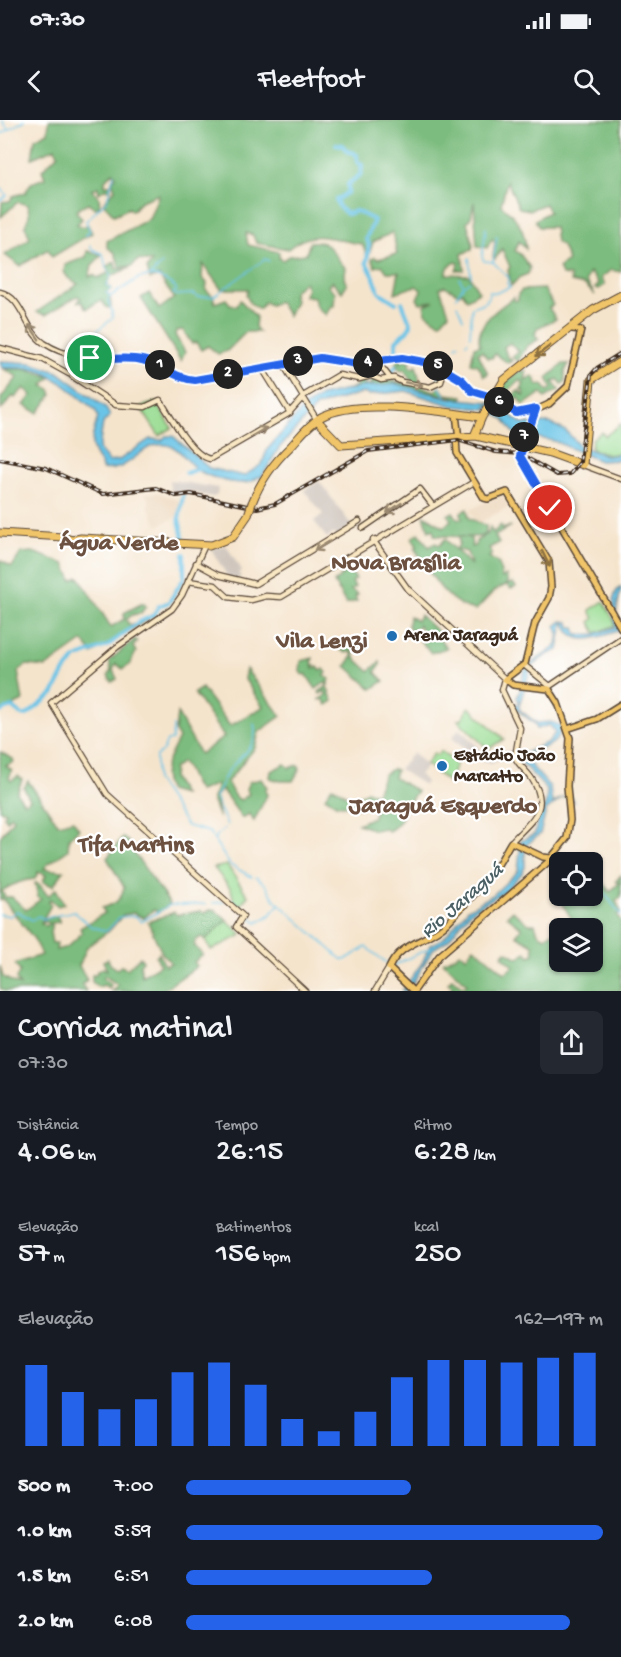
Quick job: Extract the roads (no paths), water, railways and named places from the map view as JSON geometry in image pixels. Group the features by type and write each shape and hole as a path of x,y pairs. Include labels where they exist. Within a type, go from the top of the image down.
{"highway":[{"path":"476,436 492,397 508,376 587,315 621,295"},
{"path":"315,417 339,444 457,441 476,436 521,446 583,465 590,417 592,380 621,361"},
{"path":"0,533 205,546 231,538 239,530 248,515 256,489 278,458 315,417 347,409 406,408 456,414 484,414"}],"main road":[{"path":"0,292 11,297 42,342 62,353 105,360 138,359 158,364 191,380 322,357 358,364 402,358 433,364 462,380 472,391 492,397 517,413 549,404 568,386 581,330 571,329"},
{"path":"0,348 42,359 115,405 144,407 160,400 179,430 202,456 209,459 290,412 304,399 341,374 359,379 372,376 387,378 433,387 441,382 445,371"},
{"path":"381,366 384,360"},
{"path":"377,362 387,378"},
{"path":"283,364 315,417"},
{"path":"262,368 290,412"},
{"path":"536,409 524,437 520,457 621,628"},
{"path":"456,414 457,441 474,482 484,498 488,499 507,492 549,562 551,594 536,620 527,668 504,681"},
{"path":"583,465 621,479"},
{"path":"190,580 215,585 227,597 251,600 283,596 373,540 474,482"},
{"path":"196,563 218,575 256,584 420,489 433,506"},
{"path":"373,540 408,589 504,681 510,684 533,689 547,688 621,638"},
{"path":"205,546 190,580 172,609 95,664 51,703 107,794 243,916 236,927 305,991"},
{"path":"390,966 413,988 441,955 468,933 568,835 569,730 547,688 527,668"},
{"path":"375,991 398,952 433,934 473,896 532,823 540,801 535,784 516,759 520,728 506,700 504,681"},
{"path":"569,730 599,718 621,704"},
{"path":"514,844 545,860"}],"water":[{"path":"0,361 31,363 58,372 105,407 110,416 103,423 99,449 109,462 119,460 150,439 162,440 166,436 173,436 209,468 244,476 262,464 267,450 304,407 321,396 360,387 397,384 449,398 489,402 486,409 453,406 406,391 369,395 363,393 337,400 316,407 279,448 261,478 259,476 247,483 239,483 221,480 201,472 181,453 167,445 150,447 121,467 102,469 92,446 98,417 95,410 62,383 45,373 28,368 2,368"},
{"path":"491,402 523,424 550,423 566,431 580,446 607,456 621,454 621,460 600,461 554,441 514,433 504,419 488,410"},
{"path":"621,587 616,613 621,630 582,639 569,632 563,623 558,650 531,667 519,706 520,710 537,723 551,722 561,726 558,738 550,745 529,753 527,761 550,787 552,803 562,798 546,811 540,834 525,846 525,867 522,873 504,892 470,912 448,940 433,949 411,986 407,991 402,991 422,963 430,945 444,938 468,909 493,895 518,871 521,841 535,834 538,815 546,804 547,790 521,762 521,755 548,742 556,732 549,725 537,729 535,724 512,706 519,703 517,697 526,669 557,644 559,633 556,626 562,621 569,622 570,627 575,627 577,635 595,634 616,627 615,595"}],"waterway":[{"path":"2,120 8,129"},
{"path":"0,135 25,120"},
{"path":"336,144 342,145 348,152 357,155 357,162 362,165 361,174 348,184 348,192 336,200 339,207 347,214 356,211 374,220 366,239 369,244 367,261"},
{"path":"87,220 107,200 114,174"},
{"path":"0,200 7,196 1,188"},
{"path":"85,236 90,231 86,221"},
{"path":"486,228 482,257 484,261 493,262"},
{"path":"470,336 472,307 486,302 490,292 496,293 510,287 507,283 509,278 493,262 497,236"},
{"path":"90,245 92,249 103,254 106,268 111,275 107,286 111,289 106,293 110,296 108,300 112,312"},
{"path":"469,258 471,277"},
{"path":"150,276 172,285 177,290 173,293 176,295 214,296 265,259 269,261"},
{"path":"366,262 374,277"},
{"path":"111,296 139,278 150,276 162,264"},
{"path":"374,278 379,292 396,303"},
{"path":"459,278 463,284"},
{"path":"456,297 463,286 470,281"},
{"path":"402,302 411,325 406,332"},
{"path":"457,305 463,319"},
{"path":"86,348 93,342 94,333 113,318 112,313"},
{"path":"396,357 396,341 404,333"},
{"path":"86,349 88,355"},
{"path":"390,375 395,367"},
{"path":"438,383 439,375"},
{"path":"439,386 445,396"},
{"path":"186,473 201,468"},
{"path":"183,496 179,519 183,539"},
{"path":"0,712 12,707 22,715 27,715 53,694 65,671 76,658 107,646 139,622 154,615 159,606 169,602 184,578 184,554"},
{"path":"227,825 215,797 230,768 254,741 254,724"},
{"path":"173,726 172,740 167,741 163,751 156,756 156,780 187,826 209,832 230,865 252,877"},
{"path":"220,833 225,828"},
{"path":"214,840 218,834"},
{"path":"256,877 265,884 275,900 341,959 345,960 366,947 388,964"},
{"path":"603,891 621,915"},
{"path":"213,903 224,902"},
{"path":"229,902 234,902 245,911"},
{"path":"179,905 206,904"},
{"path":"246,913 257,923 270,915 279,904"},
{"path":"64,914 73,911 92,927 107,931 120,917 136,916 141,922 170,905 177,905"},
{"path":"0,914 10,916 17,911 32,920 38,916 44,919 62,914"},
{"name":"Rio Jaraguá","path":"392,966 428,949"}],"railway":[{"path":"0,459 46,468 103,494 156,488 176,496 191,494 257,508 275,504 368,451 458,440 496,452 520,454 557,475 570,474 580,462 591,375 597,368 621,353"}],"place":[{"name":"Arena Jaraguá","path":"392,636"},
{"name":"Estádio João Marcatto","path":"442,766"}],"district":[{"name":"Água Verde","path":"119,544"},
{"name":"Nova Brasília","path":"396,564"},
{"name":"Vila Lenzi","path":"322,642"},
{"name":"Jaraguá Esquerdo","path":"443,807"},
{"name":"Tifa Martins","path":"136,846"}]}
